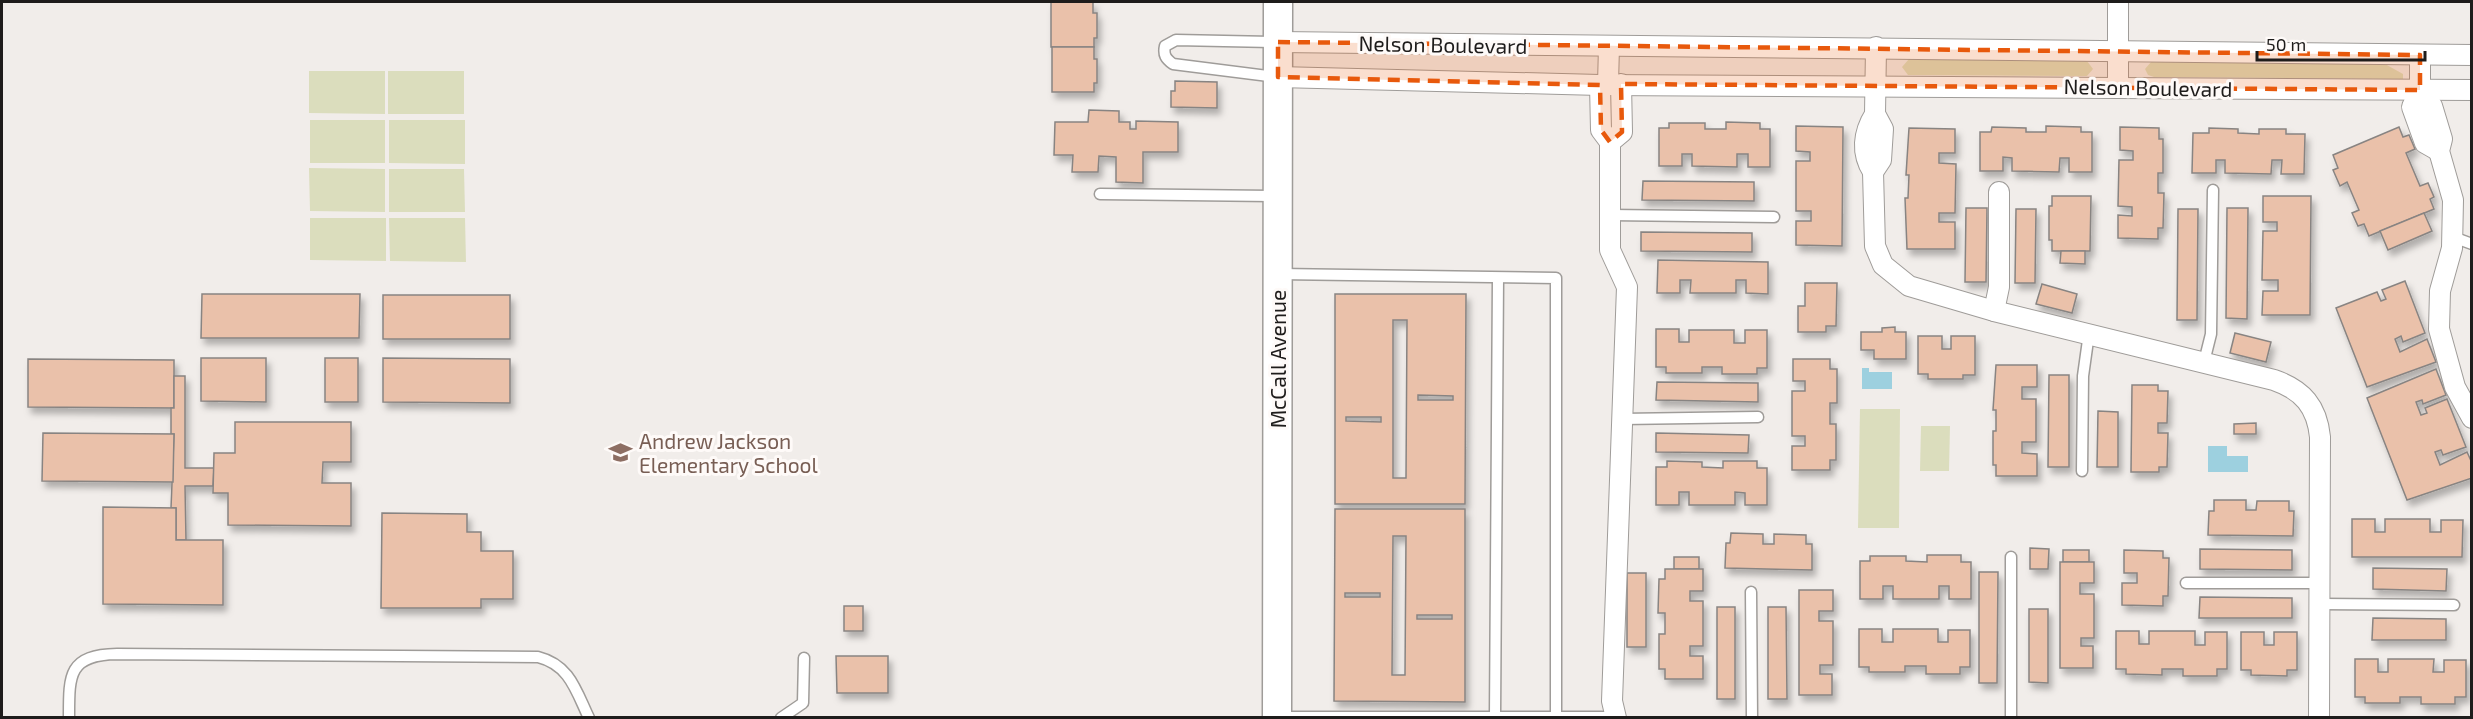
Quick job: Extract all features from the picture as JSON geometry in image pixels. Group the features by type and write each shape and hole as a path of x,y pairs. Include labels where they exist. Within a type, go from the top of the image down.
{"main road":[{"name":"McCall Avenue","path":"1277,717 1278,2"}],"street":[{"path":"2118,2 2118,87"},
{"name":"Nelson Boulevard","path":"1278,42 2472,55"},
{"path":"1609,46 1610,84 1601,130 1610,142 1610,250 1627,287 1612,701 1615,717"},
{"path":"1876,48 1875,114 1866,129 1865,159 1873,172 1874,237 1883,265 1909,286 1994,311 2204,362 2290,386 2301,393 2315,413 2320,437 2319,717"},
{"path":"2420,55 2420,90 2412,107 2425,143 2439,151 2462,240 2451,253 2439,291 2439,328 2455,387 2472,418"},
{"name":"Nelson Boulevard","path":"1278,77 1610,84 2472,90"},
{"path":"1994,311 1999,287 1999,192"}],"lane":[{"path":"1278,42 1176,40 1169,43 1164,51 1165,56 1173,64 1278,77"},
{"path":"2204,362 2211,334 2213,190"},
{"path":"1100,194 1277,196"},
{"path":"1610,215 1774,217"},
{"path":"1277,274 1556,278 1556,717"},
{"path":"1496,717 1498,278"},
{"path":"2082,471 2083,376 2089,333"},
{"path":"1622,418 1758,417"},
{"path":"2011,557 2012,717"},
{"path":"2186,583 2320,584"},
{"path":"1751,592 1752,717"},
{"path":"2320,604 2454,605"},
{"path":"69,717 69,684 74,668 80,662 96,655 159,654 538,657 560,666 570,677 589,717"},
{"path":"781,717 803,703 804,658"},
{"path":"1277,717 1615,717"}],"highlighted area":[{"path":"1278,42 2420,55 2420,90 1621,84 1622,132 1610,142 1601,130 1600,85 1278,77"}],"green space":[{"path":"1909,59 2087,61 2093,69 2087,76 1908,75 1902,67"},
{"path":"2151,62 2385,64 2403,74 2403,79 2154,77 2148,75 2145,69"},
{"path":"309,71 385,71 385,114 309,113"},
{"path":"388,71 464,71 464,114 388,114"},
{"path":"310,120 385,120 385,163 310,163"},
{"path":"389,120 465,120 465,164 389,163"},
{"path":"309,168 385,169 385,212 310,211"},
{"path":"389,169 464,169 465,212 389,212"},
{"path":"310,218 386,218 386,261 310,260"},
{"path":"389,218 465,218 466,262 390,261"},
{"path":"1860,409 1900,409 1899,528 1858,528"},
{"path":"1921,426 1950,426 1949,471 1920,471"}],"water":[{"path":"1862,368 1869,368 1869,372 1892,372 1892,389 1862,389"},
{"path":"2208,446 2227,446 2227,456 2248,456 2248,472 2208,472"}],"building":[{"path":"1051,2 1093,2 1093,13 1097,13 1097,38 1094,38 1094,47 1051,47"},
{"path":"1052,47 1094,47 1094,59 1097,59 1097,83 1094,83 1094,92 1052,92"},
{"path":"1175,81 1217,82 1217,108 1171,107 1171,91 1175,91"},
{"path":"1089,110 1119,111 1119,122 1130,122 1130,129 1136,129 1136,121 1178,122 1178,152 1143,152 1143,183 1116,182 1116,157 1099,156 1098,172 1072,172 1073,155 1054,155 1055,122 1088,122"},
{"path":"1726,122 1760,123 1760,129 1770,129 1770,167 1748,167 1748,154 1737,154 1737,167 1692,166 1692,154 1682,154 1682,166 1659,166 1659,128 1669,128 1669,123 1705,123 1705,129 1726,129"},
{"path":"1796,126 1843,127 1842,246 1796,245 1796,221 1811,221 1811,211 1796,211 1796,161 1810,161 1810,152 1796,151"},
{"path":"2046,126 2081,127 2081,132 2092,132 2092,172 2069,172 2069,158 2060,158 2059,172 2012,171 2012,158 2003,157 2003,171 1980,171 1980,132 1991,132 1992,127 2026,128 2026,132 2046,132"},
{"path":"2120,127 2159,128 2159,139 2163,139 2163,173 2158,173 2158,193 2164,193 2163,228 2158,228 2158,239 2118,238 2118,215 2132,216 2132,207 2118,206 2119,160 2133,160 2133,151 2120,150"},
{"path":"2399,127 2403,137 2409,135 2415,149 2406,153 2420,186 2428,183 2434,197 2430,199 2434,209 2369,236 2364,224 2358,226 2352,213 2359,210 2347,182 2340,186 2333,170 2338,168 2333,155"},
{"path":"1909,128 1955,129 1955,153 1939,153 1939,163 1956,164 1955,213 1939,213 1939,222 1955,222 1955,249 1907,249 1905,198 1908,198 1909,175 1906,175"},
{"path":"2209,128 2238,129 2238,133 2259,134 2259,129 2286,129 2286,134 2305,134 2304,174 2281,174 2282,160 2272,160 2271,174 2225,173 2225,160 2216,160 2216,173 2192,173 2193,133 2209,133"},
{"path":"1643,181 1754,182 1754,201 1642,200"},
{"path":"2052,196 2091,196 2090,251 2052,251 2052,240 2049,240 2049,206 2052,206"},
{"path":"2263,196 2311,196 2310,315 2262,315 2263,291 2278,291 2278,280 2262,280 2263,231 2277,231 2277,222 2263,222"},
{"path":"1966,208 1987,208 1986,282 1965,282"},
{"path":"2227,208 2248,208 2247,319 2226,318"},
{"path":"2016,209 2036,209 2035,283 2015,283"},
{"path":"2178,209 2198,209 2197,320 2177,320"},
{"path":"2424,213 2432,231 2388,250 2380,231"},
{"path":"1641,232 1752,233 1752,252 1641,251"},
{"path":"2061,251 2085,251 2085,264 2060,263"},
{"path":"1658,260 1768,262 1768,294 1746,293 1746,280 1736,280 1736,293 1690,293 1691,280 1680,280 1680,293 1657,293"},
{"path":"2405,281 2425,333 2403,342 2401,336 2395,339 2400,352 2427,339 2436,362 2367,387 2336,308 2377,292 2381,301 2386,299 2382,290"},
{"path":"1805,283 1837,283 1836,326 1826,326 1826,332 1798,332 1798,306 1805,306"},
{"path":"2042,284 2077,294 2072,313 2036,304"},
{"path":"202,294 360,294 359,338 201,338"},
{"path":"1335,294 1466,294 1465,504 1335,504","holes":["1393,320 1407,320 1406,478 1393,478","1418,395 1453,396 1453,400 1418,400","1346,417 1381,417 1381,422 1346,421"]},
{"path":"383,295 510,295 510,339 383,339"},
{"path":"1895,327 1895,332 1906,332 1906,359 1874,359 1874,350 1861,350 1861,332 1882,332 1882,328"},
{"path":"1656,329 1679,329 1679,342 1689,342 1689,330 1734,330 1734,343 1745,343 1745,330 1767,330 1767,368 1757,368 1757,374 1722,374 1722,367 1702,367 1702,373 1666,373 1666,367 1656,367"},
{"path":"2235,333 2271,342 2266,362 2230,353"},
{"path":"1918,336 1942,336 1942,349 1951,349 1951,336 1975,336 1975,375 1963,375 1963,379 1928,379 1928,374 1918,374"},
{"path":"201,358 266,358 266,402 201,401"},
{"path":"325,358 358,358 358,402 325,402"},
{"path":"383,358 510,359 510,403 383,402"},
{"path":"28,359 174,360 174,408 28,407"},
{"path":"1793,359 1830,359 1830,369 1837,369 1837,403 1830,403 1830,424 1836,424 1836,460 1830,460 1830,470 1792,470 1792,446 1805,446 1805,436 1792,436 1792,391 1805,391 1805,381 1793,381"},
{"path":"1996,365 2037,365 2037,387 2022,387 2022,399 2036,399 2036,442 2022,442 2022,453 2037,454 2037,476 1996,476 1996,465 1993,465 1993,431 1996,431 1996,410 1993,410"},
{"path":"2436,369 2446,395 2423,404 2422,400 2416,402 2421,415 2427,413 2425,408 2447,399 2466,447 2443,455 2441,450 2435,452 2440,465 2467,452 2472,463 2472,478 2407,500 2367,398"},
{"path":"2049,375 2069,375 2069,467 2048,467"},
{"path":"174,376 185,376 185,468 214,468 213,486 185,486 186,540 176,540 176,508 171,508 174,434 171,434 171,408 174,408"},
{"path":"1657,382 1758,383 1758,402 1656,400"},
{"path":"2132,385 2158,385 2158,391 2168,391 2167,423 2158,423 2158,433 2168,433 2167,467 2159,467 2159,472 2131,472"},
{"path":"2098,411 2118,412 2118,467 2097,467"},
{"path":"235,422 351,422 351,462 323,462 322,483 351,483 351,526 228,525 228,493 213,493 214,453 235,453"},
{"path":"2256,423 2256,434 2234,434 2234,424"},
{"path":"43,433 174,434 173,482 42,481"},
{"path":"1656,433 1749,435 1748,453 1656,452"},
{"path":"1667,461 1702,462 1702,467 1723,468 1723,461 1757,461 1757,468 1767,468 1767,505 1745,505 1745,493 1735,492 1735,505 1689,505 1689,492 1679,492 1679,505 1656,505 1656,467 1667,467"},
{"path":"2214,500 2246,500 2246,510 2256,510 2257,501 2289,501 2289,511 2294,511 2293,536 2208,535 2209,511 2214,511"},
{"path":"103,507 176,508 176,540 223,540 223,605 103,604"},
{"path":"1335,509 1465,509 1465,702 1334,701","holes":["1393,536 1406,536 1405,675 1392,675","1345,593 1380,593 1380,597 1345,597","1417,615 1452,615 1452,619 1417,619"]},
{"path":"382,513 467,514 467,532 481,532 481,551 513,551 513,599 481,599 481,608 381,608"},
{"path":"2352,519 2375,519 2375,532 2385,532 2385,519 2430,519 2430,532 2441,532 2441,520 2463,520 2462,557 2352,557"},
{"path":"1731,533 1763,534 1763,544 1774,544 1774,534 1806,535 1806,544 1812,544 1812,570 1725,568 1726,543 1730,543"},
{"path":"2030,548 2049,549 2048,569 2030,569"},
{"path":"2200,549 2292,550 2292,570 2200,569"},
{"path":"2063,550 2089,550 2089,562 2063,562"},
{"path":"2124,550 2163,551 2163,558 2169,558 2168,596 2163,596 2163,606 2122,605 2122,583 2137,583 2137,573 2124,573"},
{"path":"1927,555 1961,555 1961,562 1971,562 1971,599 1949,599 1949,586 1939,586 1939,599 1893,599 1893,586 1883,586 1883,599 1860,599 1860,561 1870,561 1870,556 1906,556 1906,561 1927,562"},
{"path":"1674,557 1699,557 1699,569 1674,569"},
{"path":"2060,562 2094,562 2094,583 2080,583 2080,594 2094,594 2094,638 2081,638 2081,646 2093,646 2093,668 2060,668"},
{"path":"2373,568 2447,569 2446,591 2373,589"},
{"path":"1665,569 1703,569 1703,591 1690,591 1690,601 1703,601 1703,646 1690,646 1690,656 1703,656 1703,679 1665,679 1665,669 1659,669 1659,634 1665,634 1665,613 1658,613 1659,579 1665,579"},
{"path":"1979,572 1998,572 1997,683 1979,683"},
{"path":"1627,573 1646,573 1646,647 1627,647"},
{"path":"1799,590 1833,590 1833,611 1819,611 1819,621 1833,621 1833,665 1820,665 1820,674 1832,674 1832,695 1799,695"},
{"path":"2200,597 2292,598 2292,618 2199,618"},
{"path":"844,606 863,606 863,631 844,631"},
{"path":"1717,607 1735,607 1735,699 1717,699"},
{"path":"1768,607 1786,607 1787,699 1768,699"},
{"path":"2029,609 2048,609 2048,683 2029,682"},
{"path":"2373,618 2446,619 2446,640 2372,640"},
{"path":"1859,629 1882,629 1882,642 1893,642 1893,629 1938,629 1938,642 1948,642 1948,630 1970,630 1970,667 1960,667 1960,674 1926,674 1926,666 1905,666 1905,672 1869,672 1869,667 1859,667"},
{"path":"2116,631 2139,631 2139,644 2149,644 2149,631 2195,631 2195,645 2205,645 2205,632 2227,632 2227,669 2217,669 2217,676 2183,676 2183,669 2162,669 2162,675 2126,674 2126,669 2116,669"},
{"path":"2241,632 2264,632 2264,645 2274,645 2274,632 2297,632 2297,670 2287,670 2287,676 2251,675 2251,670 2241,670"},
{"path":"836,656 888,656 888,693 837,693"},
{"path":"2355,659 2378,659 2378,672 2388,672 2388,659 2434,659 2433,672 2444,672 2444,660 2466,660 2466,697 2455,697 2455,704 2421,704 2421,697 2400,697 2400,703 2365,703 2365,697 2355,697"}],"place":[{"name":"Andrew Jackson Elementary School","path":"621,452"}]}
